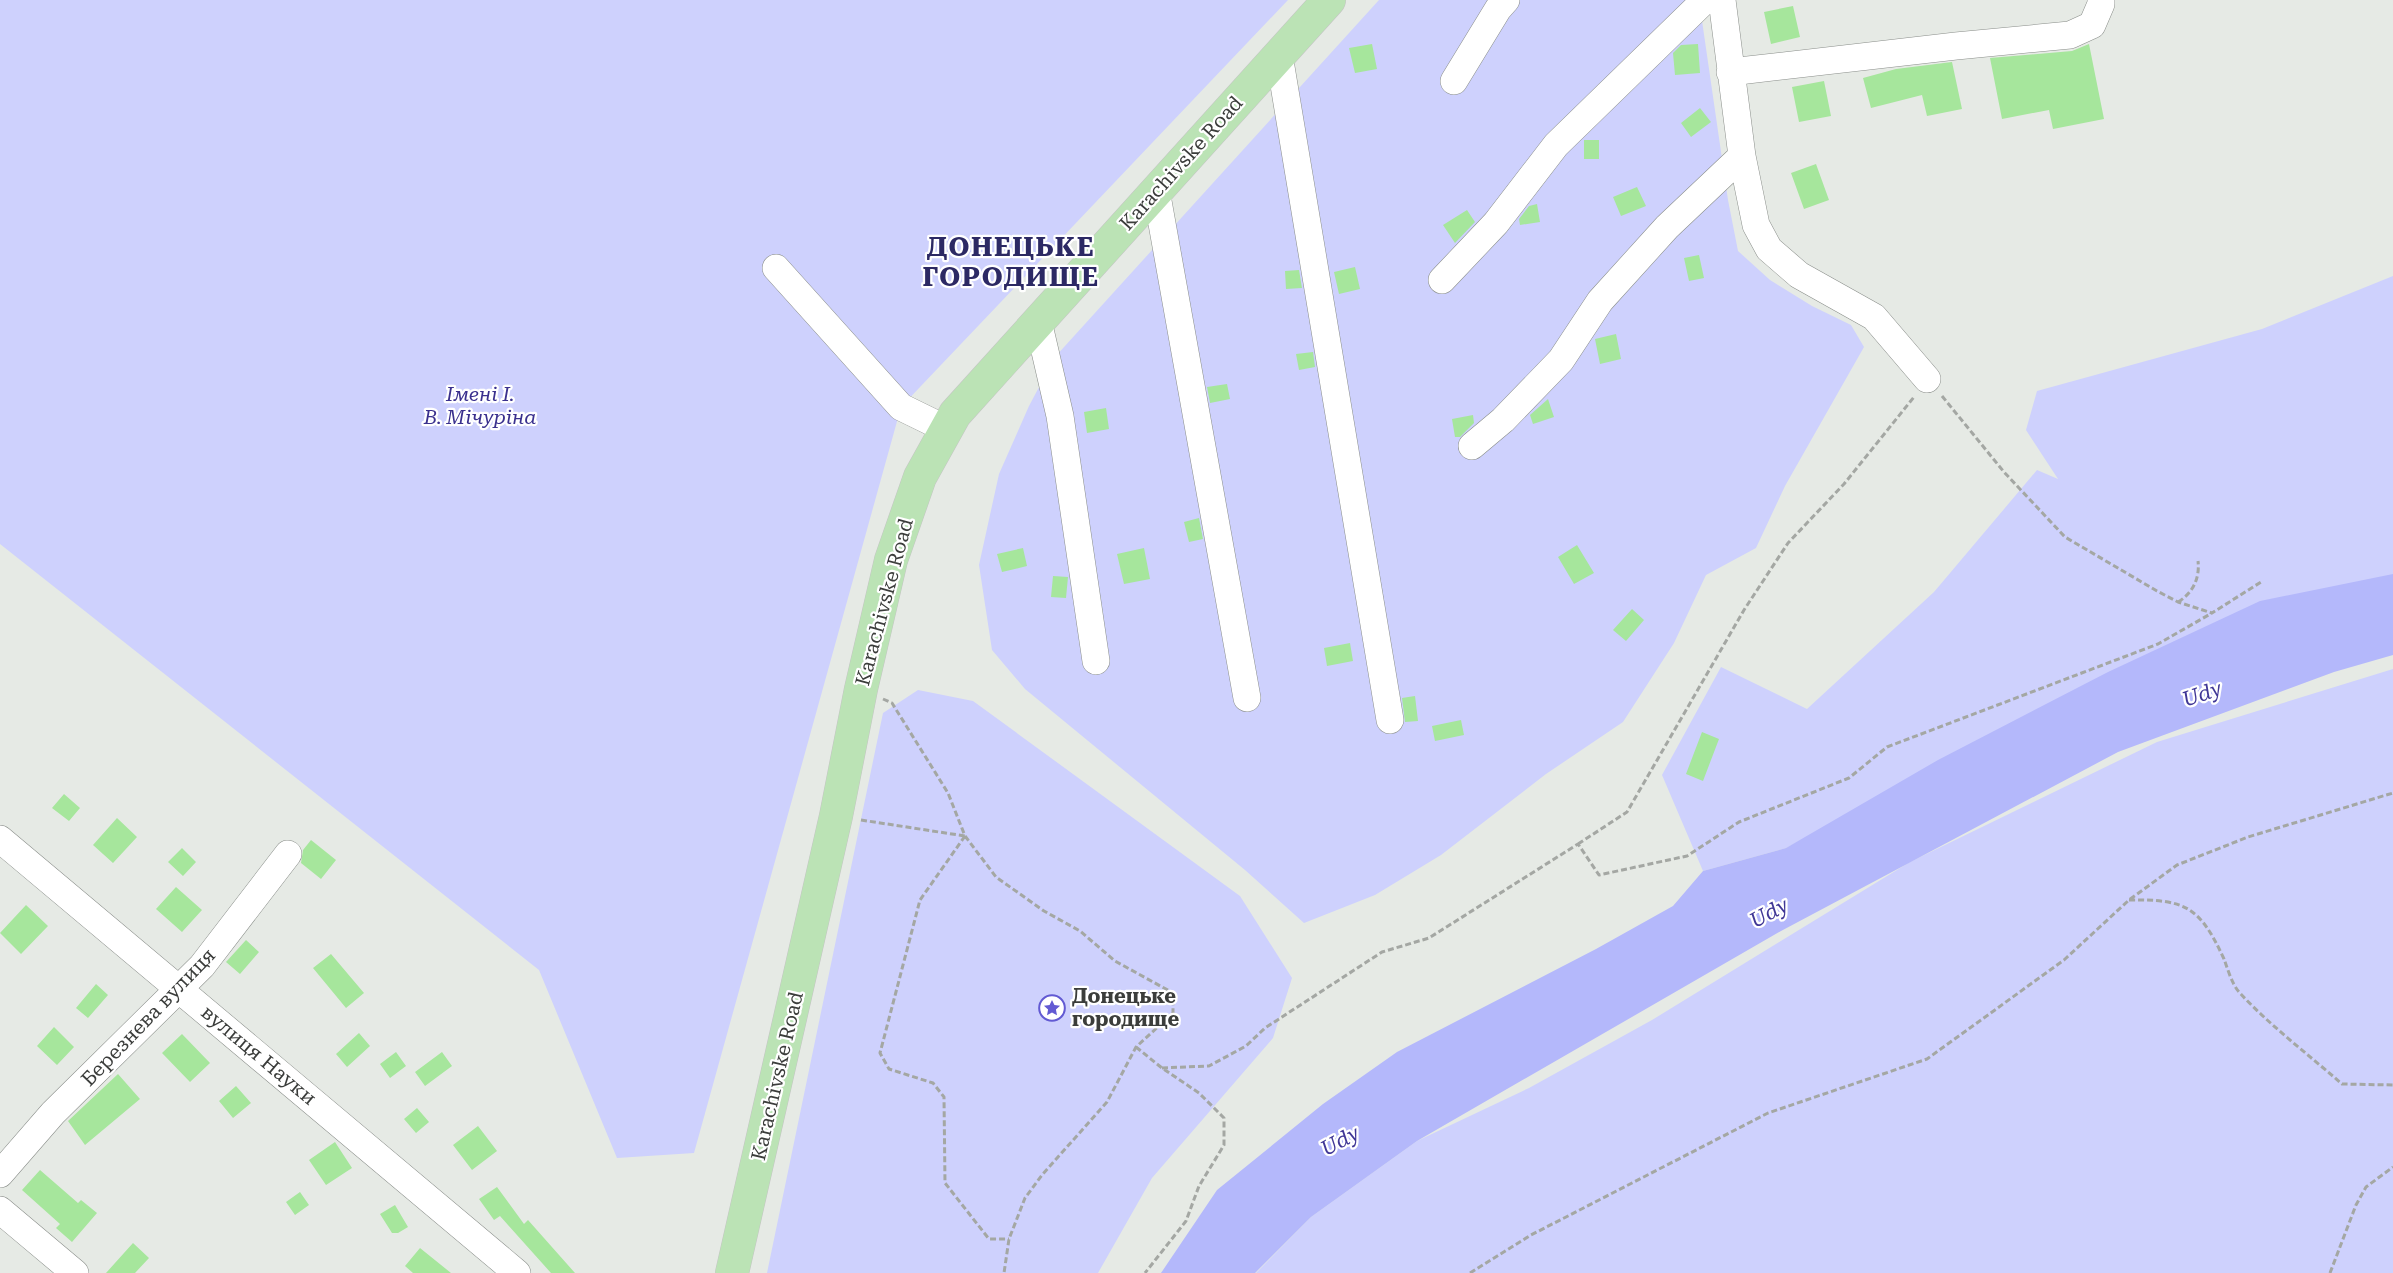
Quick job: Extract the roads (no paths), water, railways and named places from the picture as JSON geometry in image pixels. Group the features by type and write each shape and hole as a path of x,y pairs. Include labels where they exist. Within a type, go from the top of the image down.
{"main road":[{"name":"Karachivske Road","path":"732,1273 836,816 861,689 891,560 920,477 955,414 1329,0"}],"street":[{"path":"1454,81 1498,9 1506,0"},
{"path":"1442,280 1496,223 1556,145 1705,0"},
{"path":"1722,0 1742,156 1756,225 1769,249 1799,275 1874,317 1927,379"},
{"path":"1730,72 2070,35 2092,25 2101,0"},
{"path":"1280,55 1390,720"},
{"path":"1472,446 1503,420 1561,360 1600,301 1667,227 1742,156"},
{"path":"1156,190 1247,698"},
{"path":"776,268 901,407 946,429"},
{"path":"1038,321 1060,416 1096,661"},
{"name":"вулиця Науки","path":"0,839 517,1273"},
{"name":"Березнева вулиця","path":"0,1174 53,1113 202,966 288,854"},
{"path":"0,1210 75,1273"}],"water":[{"name":"Udy","path":"2393,574 2393,655 2334,672 2118,752 1781,931 1417,1141 1311,1217 1255,1273 1161,1273 1217,1190 1323,1104 1397,1052 1596,949 1673,906 1703,871 1786,848 1938,760 2108,672 2260,601"}],"place":[{"name":"Донецьке городище","path":"1052,1008"}],"district":[{"name":"ДОНЕЦЬКЕ ГОРОДИЩЕ","path":"1011,262"}],"park label":[{"name":"Імені І. В. Мічуріна","path":"480,406"}]}
